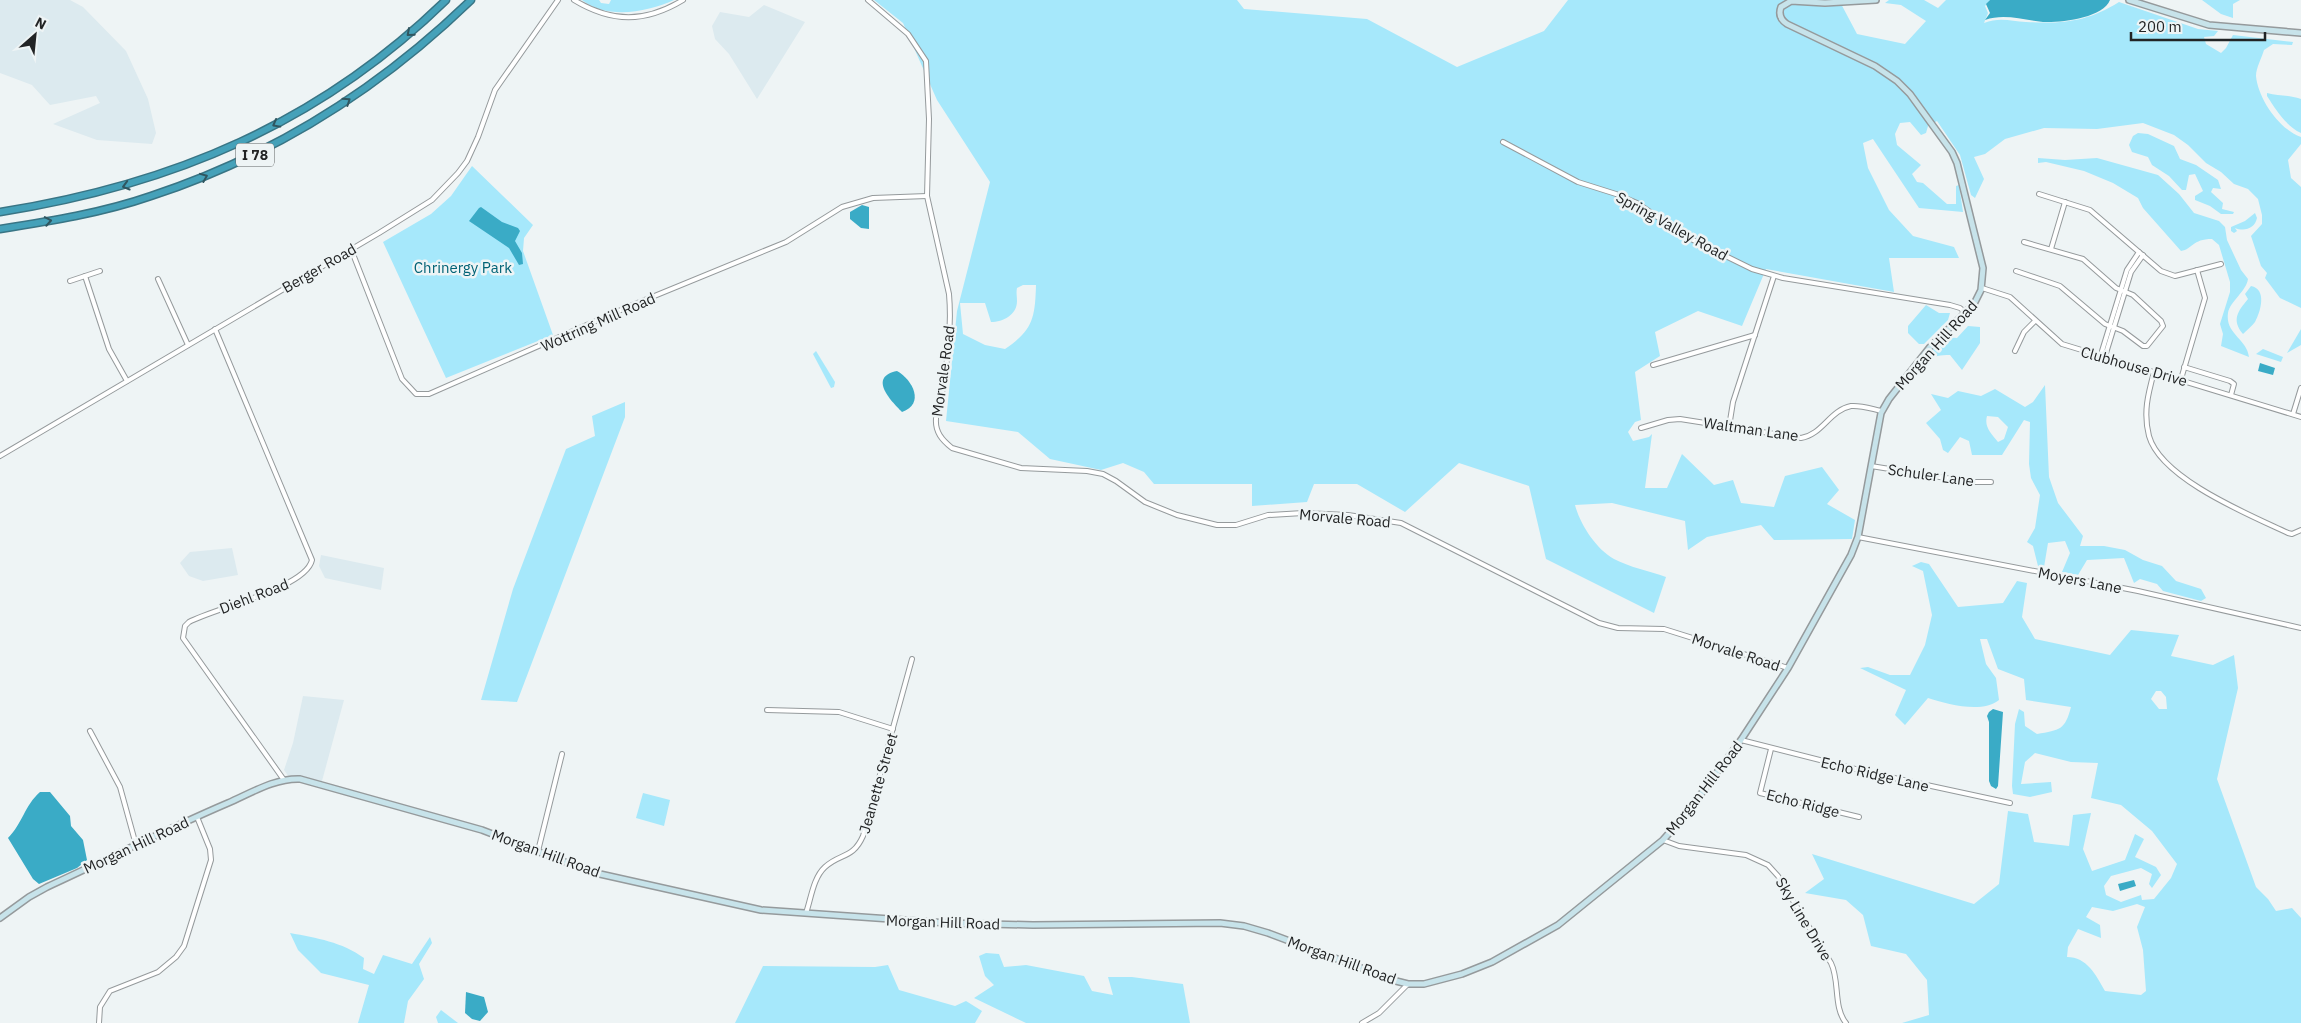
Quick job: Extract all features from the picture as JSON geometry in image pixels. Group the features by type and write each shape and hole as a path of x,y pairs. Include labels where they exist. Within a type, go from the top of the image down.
{"highway":[{"name":"I 78","path":"0,212 67,200 129,185 190,165 246,140 303,109 357,74 400,41 446,0"},
{"name":"I 78","path":"0,229 80,215 150,197 255,155 316,122 389,72 426,42 471,0"}],"main road":[{"name":"Morgan Hill Road","path":"0,918 29,897 197,817 284,780 300,779 448,819 596,873 761,910 990,924 1220,923 1244,926 1268,933 1408,984 1424,984 1462,974 1492,962 1536,939 1580,909 1663,840 1687,812 1741,740 1788,668 1844,568 1858,537 1877,428 1882,411 1933,344 1976,303 1982,288 1983,268 1957,163 1952,152 1914,99 1897,81 1884,71 1787,24 1782,20 1780,13 1783,6 1791,1 1825,4 1876,0"},
{"path":"2129,0 2198,23 2301,33"}],"street":[{"name":"Berger Road","path":"0,456 432,200 467,162 495,90 558,0"},
{"path":"574,0 601,14 631,18 656,13 683,0"},
{"name":"Morvale Road","path":"868,0 908,34 926,60 929,119 927,196 949,294 950,310 948,355 941,402 936,418 939,434 943,441 952,448 1021,468 1087,471 1103,474 1145,502 1177,515 1217,526 1236,525 1268,515 1303,513 1348,515 1401,523 1427,534 1599,623 1618,628 1664,629 1788,668"},
{"name":"Spring Valley Road","path":"1503,142 1578,182 1635,202 1696,241 1747,267 1774,276 1950,305 1960,308 1966,313"},
{"path":"2039,194 2090,210 2170,275 2221,264"},
{"name":"Wottring Mill Road","path":"351,249 402,379 416,394 429,394 545,346 630,306 786,242 842,207 873,198 927,196"},
{"path":"2051,250 2065,202"},
{"path":"2016,271 2060,286 2112,327 2143,346 2147,346 2163,326 2161,321 2133,295 2123,290 2083,259 2024,242"},
{"path":"2102,357 2106,353 2123,290 2141,253"},
{"path":"2181,379 2205,298 2198,270"},
{"path":"70,281 100,271"},
{"path":"85,276 109,349 127,380"},
{"path":"1729,427 1732,405 1774,276"},
{"path":"158,279 188,345"},
{"name":"Clubhouse Drive","path":"1982,288 2007,295 2062,344 2301,417"},
{"path":"2015,351 2024,332 2035,321"},
{"name":"Diehl Road","path":"215,330 312,560 309,569 290,583 189,622 185,626 183,638 284,780"},
{"path":"1653,365 1755,335"},
{"path":"2184,367 2233,383 2231,395"},
{"path":"2154,372 2145,410 2150,438 2162,459 2188,480 2244,513 2292,534 2301,530"},
{"path":"2293,414 2301,388"},
{"name":"Waltman Lane","path":"1641,428 1677,419 1801,438 1816,432 1845,408 1857,406 1882,411"},
{"name":"Schuler Lane","path":"1871,466 1971,482 1991,482"},
{"name":"Moyers Lane","path":"1858,537 2138,591 2301,628"},
{"name":"Jeanette Street","path":"806,914 816,882 826,866 858,848 861,842 912,659"},
{"path":"767,710 839,712 893,729"},
{"path":"90,731 120,788 136,846"},
{"name":"Echo Ridge Lane","path":"1741,740 1771,749 1992,801 2010,803"},
{"name":"Echo Ridge","path":"1771,749 1760,793 1859,817"},
{"path":"538,851 562,754"},
{"path":"98,1023 100,1006 110,991 158,972 176,958 184,946 210,860 210,849 197,817"},
{"name":"Sky Line Drive","path":"1663,840 1679,846 1755,857 1773,870 1831,962 1836,976 1840,1012 1846,1023"},
{"path":"1362,1023 1380,1012 1408,984"}],"shaded area":[{"path":"0,0 70,0 83,7 126,51 148,99 156,133 152,144 97,140 53,124 100,103 96,96 50,105 32,85 0,73"},
{"path":"1990,0 2110,0 2106,6 2090,15 2070,20 2043,22 2006,17 1985,20 1990,13 1986,4"},
{"path":"764,5 805,22 757,99 729,54 715,39 712,26 720,12 749,17"},
{"path":"862,205 869,207 869,229 861,228 850,219 850,212"},
{"path":"481,207 502,222 518,228 520,231 515,241 522,253 523,264 519,265 509,248 469,221"},
{"path":"2260,363 2275,368 2273,375 2258,371"},
{"path":"897,371 912,386 915,398 909,408 902,412 887,395 883,383 884,378 888,374"},
{"path":"232,548 238,575 203,581 189,576 180,563 190,552"},
{"path":"321,555 384,568 381,590 325,578 319,566"},
{"path":"303,696 344,700 322,781 289,777 284,770 293,743"},
{"path":"1993,709 2003,712 1998,786 1996,789 1991,786 1989,781 1989,722 1987,716"},
{"path":"40,792 50,792 70,816 71,826 83,840 87,860 77,868 39,884 33,879 8,838"},
{"path":"2134,880 2136,886 2120,891 2118,884"},
{"path":"466,992 484,997 488,1012 480,1021 472,1019 465,1013"}],"green space":[{"path":"582,0 599,0 601,3 609,4 611,0 674,0 640,11 615,12 592,6"},
{"path":"874,0 1237,0 1244,9 1367,19 1457,67 1544,31 1568,0 1839,0 1857,34 1905,44 1926,21 1901,5 1885,3 1889,0 1924,0 1938,8 1946,0 1990,0 1985,6 1988,13 1984,23 2000,20 2039,23 2063,22 2085,18 2119,2 2198,29 2218,31 2214,36 2204,37 2206,44 2221,53 2233,35 2293,42 2292,45 2273,44 2264,50 2256,76 2261,94 2271,113 2285,128 2301,137 2301,144 2288,160 2291,178 2301,187 2301,308 2280,298 2265,278 2267,273 2261,266 2251,236 2262,224 2258,199 2248,189 2234,184 2221,172 2206,163 2188,145 2174,135 2143,123 2097,129 2044,128 2005,139 1985,154 1974,157 1984,179 1975,198 1971,195 1960,155 1937,121 1928,126 1926,133 1921,135 1910,122 1900,123 1895,134 1897,145 1921,165 1912,174 1917,182 1923,183 1947,204 1956,204 1956,186 1959,185 1963,212 1919,208 1873,139 1863,143 1868,168 1889,210 1913,236 1954,247 1959,258 1889,258 1894,292 1766,269 1742,326 1698,311 1655,332 1660,356 1635,372 1641,420 1635,422 1628,432 1633,441 1649,437 1652,434 1645,488 1667,488 1682,454 1714,485 1733,480 1741,503 1774,507 1785,476 1822,467 1839,490 1827,504 1855,520 1852,539 1774,540 1761,525 1707,537 1688,550 1685,521 1612,503 1575,505 1581,520 1595,543 1607,555 1626,564 1666,577 1654,613 1546,559 1529,486 1459,463 1405,512 1357,484 1314,484 1307,502 1252,506 1252,484 1154,484 1144,472 1123,463 1101,470 1050,459 1018,432 946,421 957,311 990,182 937,100 903,23","holes":["1023,285 1036,285 1035,306 1031,322 1022,336 1005,349 985,345 963,334 960,303 985,303 991,322 1000,321 1009,317 1015,310 1017,288"]},
{"path":"2202,0 2240,0 2233,4 2233,18 2221,14"},
{"path":"2267,93 2301,99 2301,133 2282,117 2267,96"},
{"path":"2138,133 2148,134 2174,146 2180,159 2196,165 2218,180 2221,189 2213,188 2211,192 2223,203 2222,209 2234,212 2233,214 2221,214 2210,206 2195,200 2195,196 2203,191 2195,174 2189,175 2186,190 2182,190 2169,176 2152,165 2148,157 2132,152 2129,145 2133,136"},
{"path":"2038,158 2065,160 2097,158 2158,175 2179,194 2194,213 2219,221 2225,227 2227,240 2241,270 2248,279 2247,284 2229,309 2228,320 2233,331 2244,345 2249,357 2221,346 2223,334 2220,324 2230,292 2230,282 2219,245 2212,239 2205,239 2181,251 2143,208 2138,198 2113,183 2084,171 2046,162 2038,163"},
{"name":"Chrinergy Park","path":"472,166 533,225 524,238 523,251 553,335 446,378 383,242 431,214 451,196"},
{"path":"2255,213 2257,218 2252,227 2242,230 2235,228 2237,231 2234,233 2231,231 2231,227 2245,221"},
{"path":"2251,286 2259,291 2261,307 2255,322 2243,334 2237,324 2237,316 2248,299 2245,294"},
{"path":"1926,305 1939,313 1950,313 1948,320 1924,344 1919,344 1908,333 1908,326"},
{"path":"1968,326 1980,327 1980,343 1962,370 1950,355 1943,355 1933,357 1916,376 1913,374 1935,345 1945,337 1957,338"},
{"path":"2301,329 2301,345 2287,353"},
{"path":"2263,349 2283,357 2281,362 2256,354"},
{"path":"816,351 835,382 834,387 831,388 813,354"},
{"path":"2045,385 2049,477 2058,503 2083,536 2080,546 2104,546 2125,550 2143,560 2162,566 2176,581 2201,589 2206,598 2201,601 2163,591 2157,584 2140,579 2134,583 2124,558 2087,560 2078,575 2062,572 2070,553 2065,541 2048,543 2044,567 2038,566 2033,546 2027,542 2035,528 2040,495 2031,478 2029,464 2030,422 2024,420 2002,455 1972,455 1969,441 1960,437 1948,453 1943,450 1940,439 1926,423 1941,410 1931,394 1948,398 1958,391 1981,396 1995,389 2025,407 2033,402","holes":["1987,416 1998,417 2008,427 2004,439 1998,442 1986,423"]},
{"path":"625,402 625,417 517,702 481,700 513,589 566,449 595,436 592,416"},
{"path":"1921,562 1929,564 1958,607 2003,603 2017,581 2027,583 2022,617 2035,639 2110,655 2131,630 2179,635 2171,656 2213,665 2234,655 2238,688 2217,779 2256,887 2268,899 2276,911 2292,908 2301,918 2301,1023 1902,1023 1929,1015 1927,980 1906,954 1871,946 1863,915 1846,900 1805,893 1824,879 1812,854 1974,904 1999,884 2008,811 2028,814 2034,842 2069,846 2073,815 2091,813 2083,849 2092,871 2125,860 2135,834 2144,839 2135,857 2156,867 2161,875 2152,888 2149,884 2152,874 2141,868 2111,876 2104,886 2106,895 2121,902 2141,895 2142,900 2154,899 2171,878 2177,864 2152,831 2121,805 2091,798 2098,763 2071,762 2035,753 2025,762 2021,784 2051,782 2052,792 2030,797 2013,794 2015,724 2019,709 2024,712 2025,726 2037,734 2056,730 2064,725 2071,707 2026,700 2024,679 1998,669 1987,639 1980,639 1986,664 1996,678 1999,700 1992,704 1974,707 1954,705 1928,698 1905,725 1895,715 1906,690 1860,668 1868,667 1890,675 1910,675 1925,645 1932,615 1923,571 1912,566","holes":["2156,691 2161,691 2166,697 2167,709 2159,709 2151,699","2137,904 2145,907 2137,927 2143,950 2146,991 2141,995 2105,991 2090,968 2080,960 2067,957 2068,947 2078,929 2101,938 2100,925 2086,917 2092,907 2113,911"]},
{"path":"643,793 670,800 664,826 636,818"},
{"path":"290,933 338,944 347,948 364,958 363,969 374,974 383,955 412,964 430,937 432,943 419,964 424,979 408,1001 404,1023 358,1023 369,985 321,973 298,950"},
{"path":"986,953 999,954 1004,967 1026,965 1084,976 1092,991 1113,995 1108,977 1132,977 1183,984 1190,1023 1026,1023 974,998 994,985 985,976 979,956"},
{"path":"888,965 899,990 955,1006 966,1001 982,1011 975,1023 735,1023 763,966 875,967"},
{"path":"441,1010 458,1023 438,1023 436,1017"}]}
